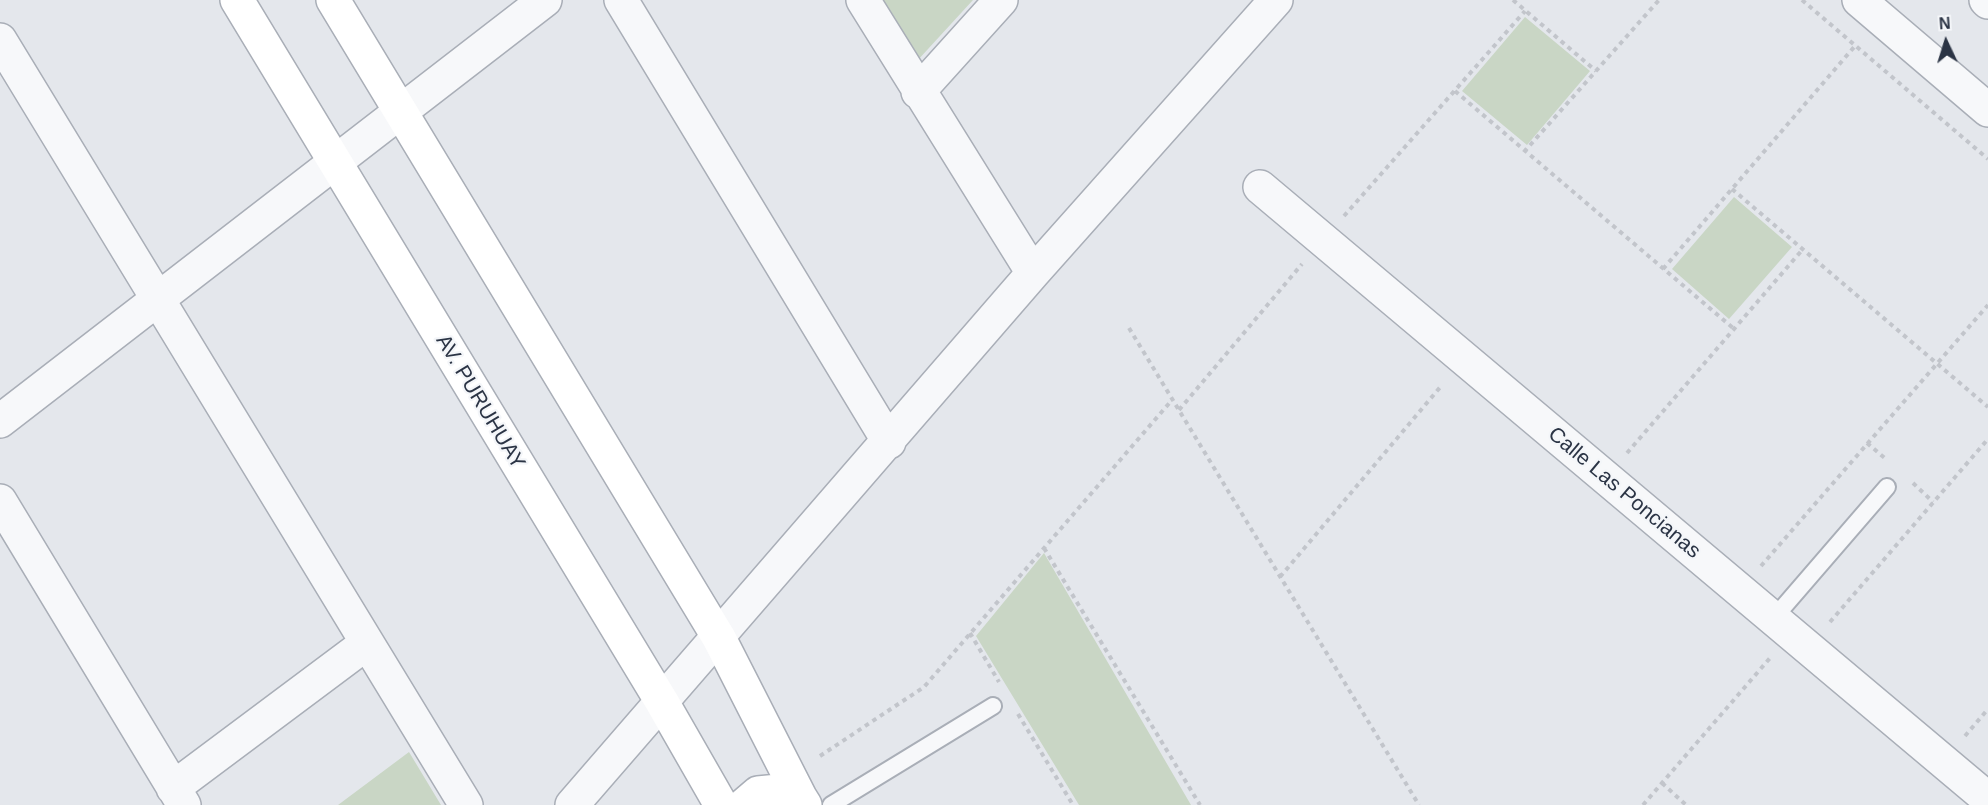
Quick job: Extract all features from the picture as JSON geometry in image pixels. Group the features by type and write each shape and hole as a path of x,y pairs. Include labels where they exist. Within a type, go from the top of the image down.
{"main road":[{"name":"AV. PURUHUAY","path":"237,0 334,164 662,702 721,805"},
{"path":"333,0 719,638 812,802"},
{"path":"744,805 758,793 779,791 812,802"}],"street":[{"path":"0,421 545,0"},
{"path":"621,0 889,442"},
{"path":"863,0 918,92 1033,273"},
{"path":"918,92 1001,0"},
{"path":"572,805 889,442 1033,273 1276,0"},
{"path":"1859,0 1988,110"},
{"path":"0,40 466,805"},
{"name":"Calle Las Poncianas","path":"1260,187 1988,799"},
{"path":"0,501 178,797 367,643"}],"lane":[{"path":"1773,619 1887,487"},
{"path":"812,802 993,706"}],"path":[{"path":"1513,0 1596,71"},
{"path":"1524,152 1659,0"},
{"path":"1802,0 1988,159"},
{"path":"1338,223 1525,11"},
{"path":"1663,269 1855,45"},
{"path":"1455,91 1733,328"},
{"path":"1732,189 1988,406"},
{"path":"1619,462 1803,249"},
{"path":"1179,410 1305,260"},
{"path":"1760,567 1988,305"},
{"path":"1129,328 1419,805"},
{"path":"1280,576 1446,380"},
{"path":"820,756 924,687 1173,400"},
{"path":"1829,623 1988,440"},
{"path":"1044,548 1200,805"},
{"path":"970,633 1000,684"},
{"path":"1643,805 1772,656"},
{"path":"1012,704 1073,805"},
{"path":"1963,738 1988,709"},
{"path":"1662,783 1686,805"}],"green space":[{"path":"883,0 973,0 917,61"},
{"path":"1525,17 1590,71 1527,145 1462,91"},
{"path":"1734,197 1792,247 1729,319 1672,269"},
{"path":"1044,553 1191,805 1079,805 976,636"},
{"path":"409,752 441,805 338,805"}]}
